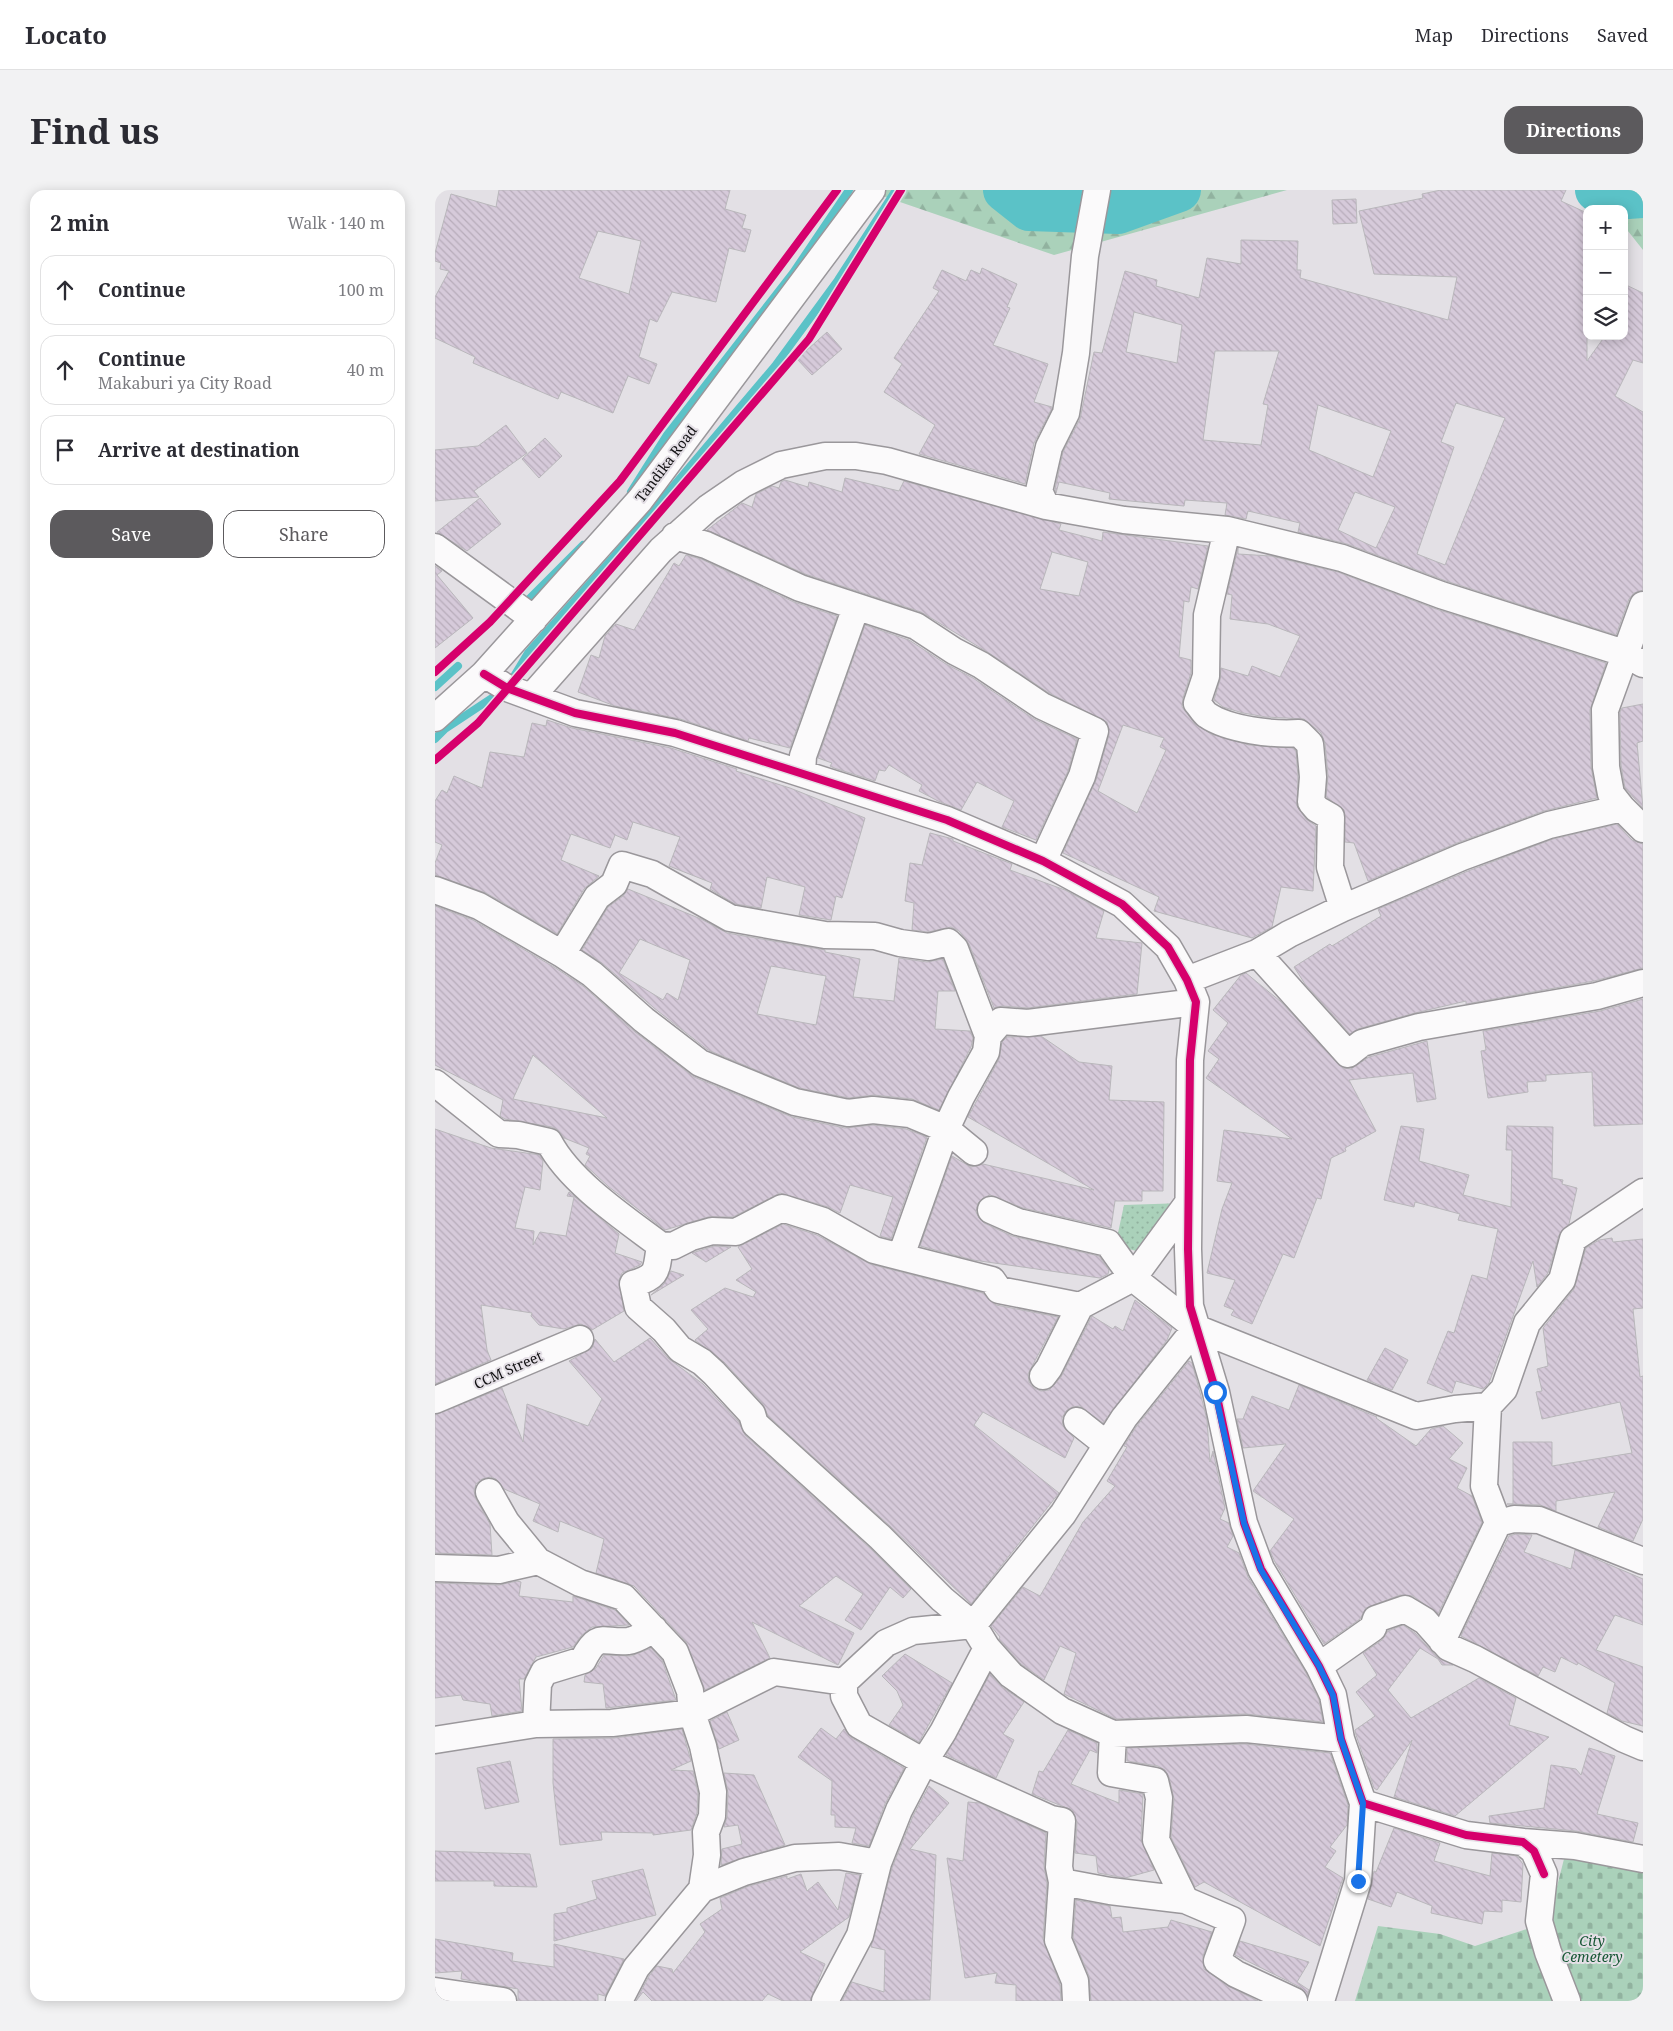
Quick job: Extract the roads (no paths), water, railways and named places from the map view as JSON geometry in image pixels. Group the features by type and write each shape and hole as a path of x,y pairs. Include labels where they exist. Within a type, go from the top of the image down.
{"street":[{"name":"Tandika Road","path":"435,718 484,674 640,500 872,190"},
{"path":"1046,506 1039,491 1049,447 1065,413 1076,353 1085,256 1097,190"},
{"path":"532,696 675,536 708,508 743,484 781,465 825,456 856,456 887,461 1046,506 1125,520 1227,530 1342,558 1441,595 1633,659"},
{"path":"1227,530 1207,614 1206,676 1197,703 1206,715 1239,728 1287,734 1299,733 1310,744 1313,777 1311,802 1317,809 1331,817 1330,867 1343,908"},
{"path":"675,536 706,545 800,588 917,626 954,651 981,665 1042,706 1095,731 1082,776 1043,861"},
{"path":"435,547 534,619"},
{"path":"1643,605 1633,659 1605,710 1604,744 1611,794 1643,829"},
{"path":"802,773 803,756 856,607"},
{"path":"484,674 507,688 575,712 675,733 947,820 1043,861 1123,904 1168,947 1192,991 1188,1203 1190,1306 1215,1392 1244,1523 1261,1570 1319,1666 1333,1695 1341,1739 1363,1803 1358,1881 1321,2001"},
{"path":"988,1036 1001,1021 1028,1023 1192,991 1289,934 1343,908 1463,857 1541,828 1622,808"},
{"path":"562,954 597,897 614,884 622,865 652,874 730,918 825,935 875,936 900,944 929,947 948,942 955,949 988,1036 986,1052 946,1129 901,1256"},
{"path":"435,890 479,906 562,954 592,974 644,1020 700,1063 795,1102 849,1113 873,1110 910,1114 946,1129 974,1152"},
{"path":"1257,953 1349,1054 1362,1043 1419,1027 1597,996 1643,983"},
{"path":"435,1083 499,1134 518,1135 549,1142 557,1157 604,1202 660,1245 673,1246 691,1237 712,1231 736,1232 782,1208 823,1221 874,1250 992,1280 999,1290 1080,1306"},
{"path":"1442,1640 1498,1523 1484,1486 1488,1406 1503,1389 1527,1323 1562,1280 1573,1239 1643,1192"},
{"path":"1043,1376 1049,1368 1080,1306 1133,1278 1188,1203"},
{"path":"991,1210 1018,1222 1107,1243 1133,1278 1196,1328 1416,1416 1455,1409 1488,1406"},
{"path":"660,1245 656,1268 650,1279 642,1283 633,1284 638,1307 664,1330 679,1349 702,1362 714,1373 752,1414 755,1424 880,1537 942,1599 973,1624 987,1648 1011,1675 1062,1711 1113,1734 1246,1729 1341,1739"},
{"path":"1076,2001 1075,1981 1059,1940 1062,1882 1059,1867 1062,1821 1051,1819 924,1762 859,1725 844,1696 844,1682 886,1643 913,1631 973,1624 1063,1514 1106,1444 1171,1357 1196,1328"},
{"name":"CCM Street","path":"451,1399 580,1339"},
{"path":"1077,1421 1106,1444"},
{"path":"489,1492 506,1522 538,1561 580,1584 623,1597 675,1652 690,1691 692,1713 703,1746 713,1792 712,1816 706,1832 707,1855 702,1888"},
{"path":"1498,1523 1514,1519 1539,1520 1643,1561"},
{"path":"435,1568 499,1570 538,1561"},
{"path":"1319,1666 1373,1628 1376,1619 1405,1609 1425,1620 1448,1647 1475,1659 1623,1739 1643,1747"},
{"path":"536,1724 538,1684 544,1672 583,1660 591,1645 600,1640 631,1641 653,1629"},
{"path":"825,2001 860,1935 878,1862 899,1810 987,1648"},
{"path":"435,1740 536,1724 612,1723 692,1713 775,1672 844,1682"},
{"path":"1113,1734 1111,1773 1155,1781 1159,1798 1156,1840 1185,1900"},
{"path":"1363,1803 1465,1835 1575,1846 1643,1859"},
{"path":"1523,1842 1534,1850 1544,1874 1539,1921 1547,1952 1567,2001"},
{"path":"619,2001 636,1968 702,1888 743,1872 795,1858 839,1856 878,1862"},
{"path":"1062,1882 1110,1891 1185,1900 1232,1920 1217,1961 1236,1974 1294,2001"},
{"path":"435,1990 503,2001"}],"waterway":[{"path":"631,492 667,435 793,273 849,190"},
{"path":"435,739 445,729 507,688 528,653 611,560 775,366 838,280 896,190"},
{"path":"1005,190 1029,209 1118,212 1179,190"},
{"path":"1597,190 1628,197 1643,196"},
{"path":"522,606 583,545"},
{"path":"435,687 458,666"}],"park label":[{"name":"City Cemetery","path":"1592,1949"}]}
